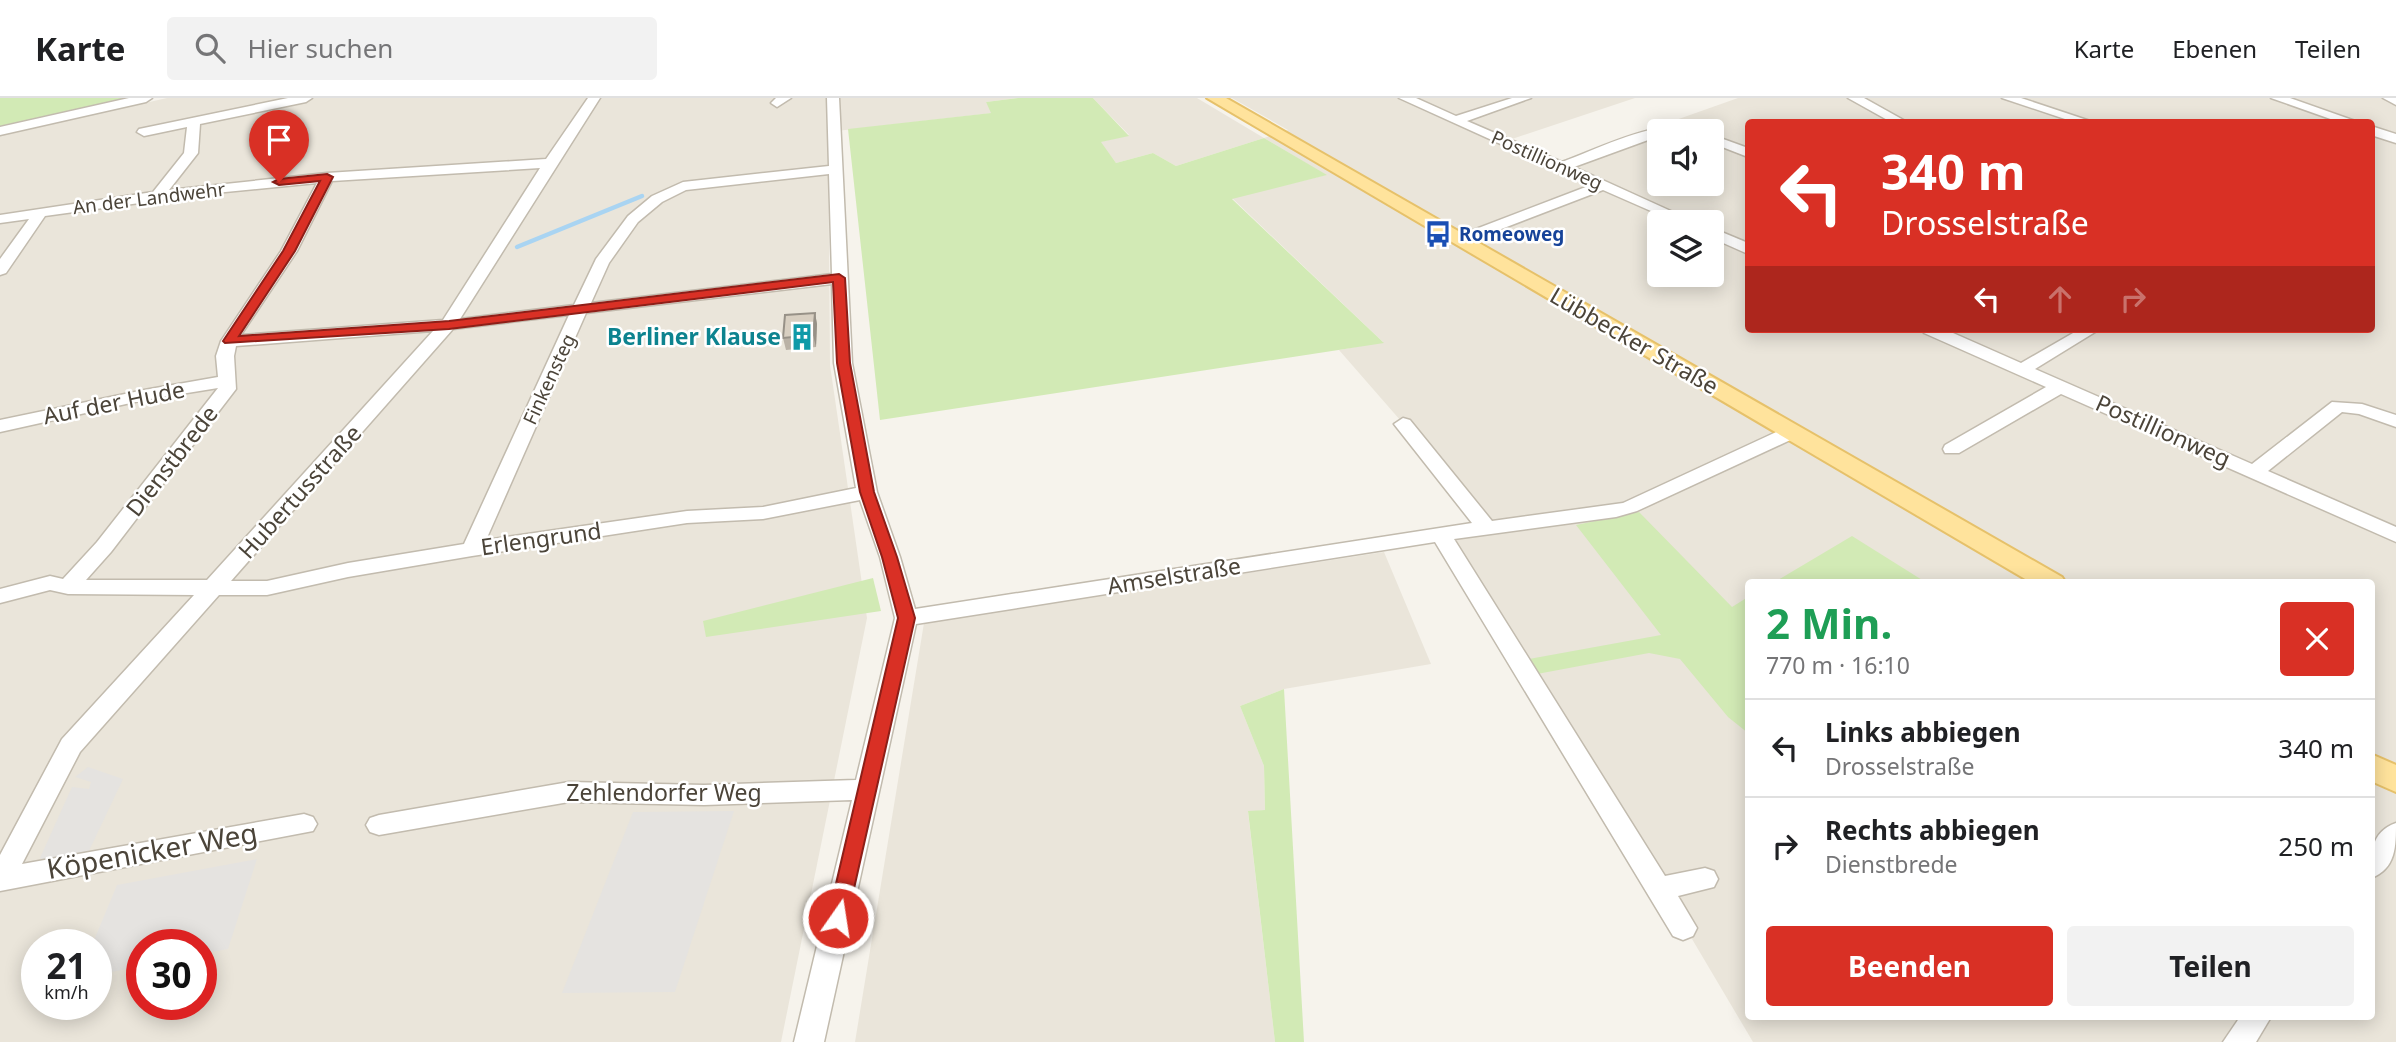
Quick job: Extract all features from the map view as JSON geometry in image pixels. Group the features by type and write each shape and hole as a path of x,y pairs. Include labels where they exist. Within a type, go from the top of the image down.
{"main road":[{"name":"Lübbecker Straße","path":"1215,98 2046,579"},
{"path":"2375,768 2396,780"}],"street":[{"path":"0,131 146,98"},
{"path":"144,132 306,98"},
{"name":"Hubertusstraße","path":"0,879 71,746 449,325 594,98"},
{"path":"809,1042 906,618 890,557 867,492 843,363 833,98"},
{"name":"Postillionweg","path":"1405,98 1661,210"},
{"path":"1456,120 1525,98"},
{"path":"1854,98 1894,119"},
{"path":"2008,98 2076,119"},
{"path":"2277,98 2342,119"},
{"path":"2389,98 2396,101"},
{"path":"158,195 191,153 194,121"},
{"path":"2375,131 2396,139"},
{"path":"1563,166 1647,136"},
{"path":"1724,144 1745,152"},
{"name":"An der Landwehr","path":"0,219 158,195 327,177 441,167 550,163"},
{"name":"Finkensteg","path":"471,549 601,262 615,240 656,199 683,186 836,169"},
{"path":"229,341 289,251 327,177"},
{"path":"1460,240 1604,185"},
{"path":"0,270 41,212"},
{"path":"1724,238 1745,248"},
{"path":"229,341 449,325 839,278"},
{"name":"Postillionweg","path":"1939,333 2396,534"},
{"path":"2022,369 2085,333"},
{"name":"Dienstbrede","path":"68,586 104,547 211,413 227,389 225,356 229,341"},
{"name":"Auf der Hude","path":"0,426 144,396 228,382"},
{"path":"1952,449 2061,386"},
{"path":"2254,472 2338,406 2362,409 2396,421"},
{"path":"1404,424 1486,527"},
{"name":"Amselstraße","path":"906,618 1630,507 1792,432"},
{"name":"Erlengrund","path":"0,596 50,583 68,586 267,588 348,570 471,549 687,517 763,513 867,492"},
{"path":"1441,534 1683,928"},
{"name":"Zehlendorfer Weg","path":"379,825 569,792 704,794 868,790"},
{"name":"Köpenicker Weg","path":"0,879 304,824"},
{"path":"2375,862 2396,834"},
{"path":"1660,888 1705,879"},
{"path":"2238,1042 2255,1020"}],"shaded area":[{"path":"167,98 1018,98 986,102 992,113 828,132 830,365 867,618 781,1042 0,1042 0,136"},
{"path":"1093,98 1197,98 1264,138 1176,166 1153,153 1116,163 1100,142 1129,135"},
{"path":"1232,98 1635,98 1512,139 1560,161 1647,130 1647,196 1724,196 1724,119 1679,119 1738,98 2268,98 2333,119 1745,119 1745,333 2375,333 2375,135 2396,143 2396,1042 1753,1042 1454,537 1496,530 1339,350 1383,342 1232,198 1326,175 1264,138 1288,130"},
{"path":"2287,98 2396,98 2396,136 2375,128 2375,119 2349,119"},
{"path":"1384,552 1431,664 1284,689 1240,706 1264,766 1265,810 1248,812 1275,1042 855,1042 924,623"},
{"path":"88,767 123,779 88,853 46,861 40,858 72,787 89,789 91,782 75,777"},
{"path":"734,811 675,992 562,993 633,812"},
{"path":"257,859 228,949 217,951 217,929 126,929 126,969 112,972 112,929 99,929 117,885"}],"green space":[{"path":"0,98 125,98 0,126"},
{"path":"1018,98 1093,98 1129,136 1101,142 1116,163 1153,153 1176,166 1264,138 1327,175 1232,199 1384,343 880,420 848,129 991,113 986,102"},
{"path":"1639,512 1732,607 1745,599 1745,731 1728,717 1680,659 1649,653 1537,674 1529,659 1661,635 1576,525"},
{"path":"1852,536 1921,579 1780,579"},
{"path":"873,578 881,611 706,637 703,621"},
{"path":"1284,689 1304,1042 1275,1042 1248,811 1265,810 1264,766 1240,706"}],"building":[{"path":"815,313 813,335 783,338 785,315"}],"waterway":[{"path":"517,247 642,196"}],"place":[{"name":"Romeoweg","path":"1438,234"},
{"name":"Berliner Klause","path":"802,337"}],"route":[{"path":"279,182 327,177 289,251 229,341 449,325 839,278 843,363 867,492 890,557 906,618 838,918"}]}
